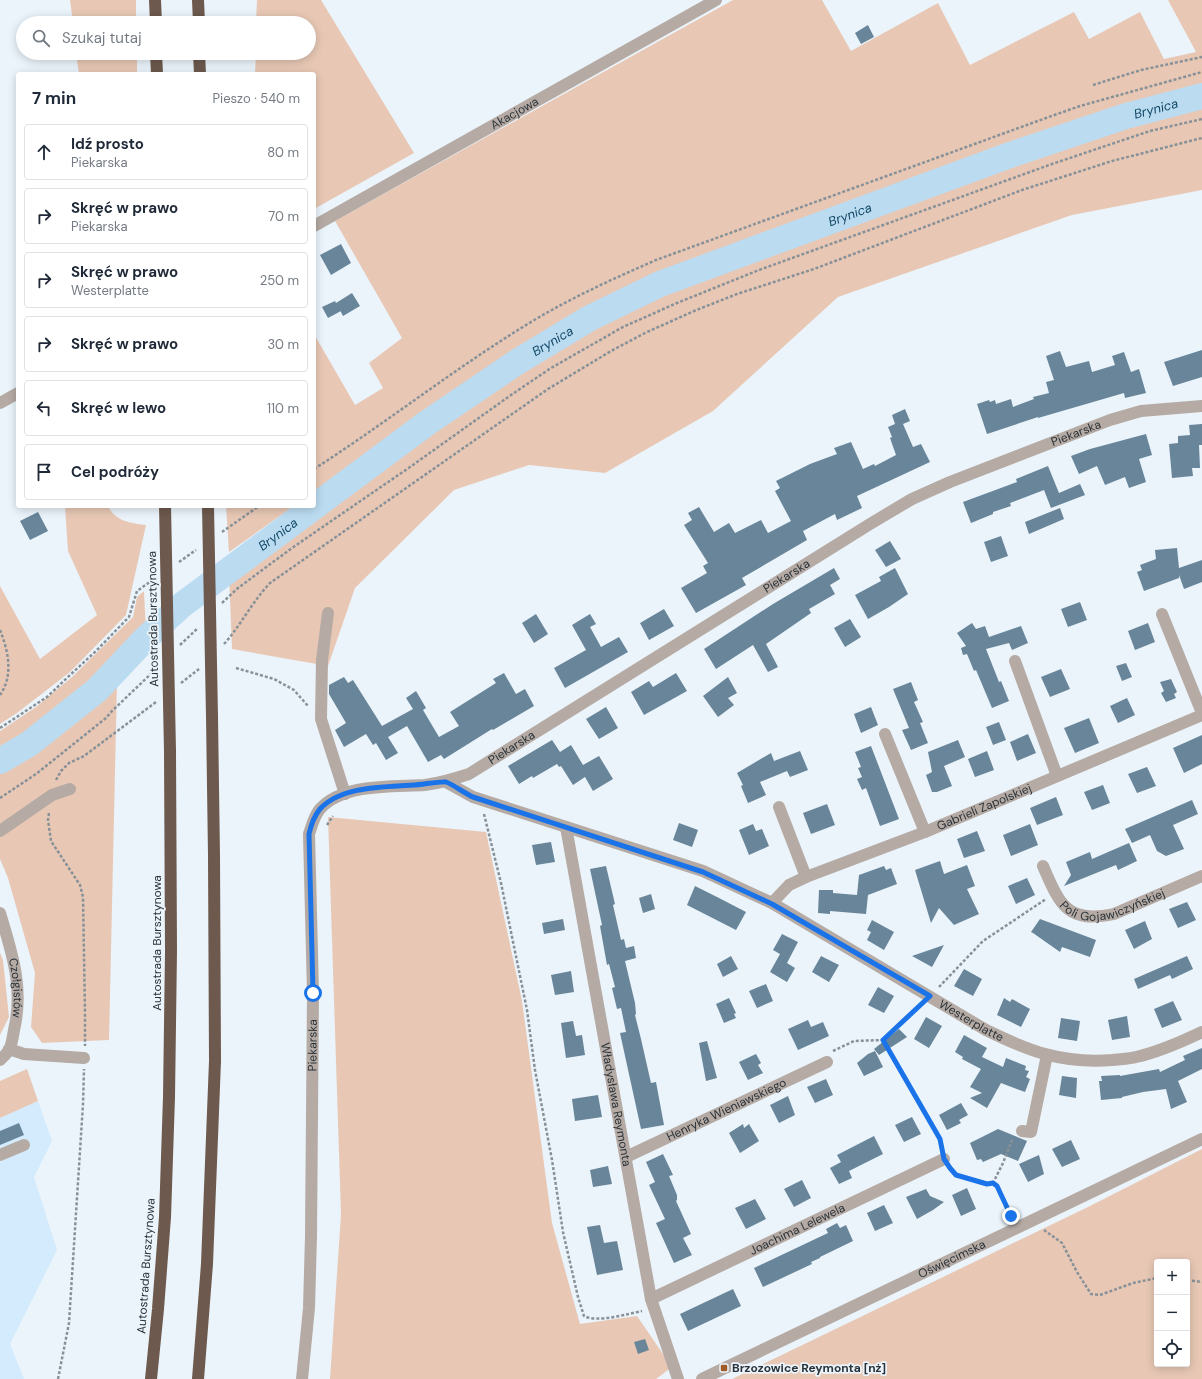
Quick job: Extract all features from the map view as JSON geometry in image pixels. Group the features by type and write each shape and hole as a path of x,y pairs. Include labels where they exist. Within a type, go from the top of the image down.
{"highway":[{"path":"155,0 156,16"},
{"path":"198,0 198,16"},
{"path":"156,60 157,72"},
{"path":"199,60 200,72"},
{"name":"Autostrada Bursztynowa","path":"151,1379 165,1217 169,1097 171,952 170,751 165,508"},
{"path":"198,1379 207,1264 215,1061 214,863 208,508"}],"street":[{"name":"Akacjowa","path":"316,225 716,0"},
{"path":"0,403 16,394"},
{"name":"Piekarska","path":"302,1379 308,1308 311,1236 313,993 309,834 313,821 320,809 345,794 375,788 426,785 446,782 469,774 912,499 958,479 1110,420 1141,411 1202,406"},
{"path":"328,613 322,660 320,719 345,794"},
{"path":"1162,614 1202,714"},
{"path":"1014,661 1057,776"},
{"name":"Gabrieli Zapolskiej","path":"772,904 789,885 806,877 925,832 1202,714"},
{"path":"886,734 925,832"},
{"name":"Westerplatte","path":"446,782 480,800 703,872 772,904 986,1030 1014,1044 1047,1055 1077,1060 1102,1061 1135,1058 1172,1046 1202,1032"},
{"path":"0,831 52,795 70,789"},
{"path":"779,807 806,877"},
{"name":"Władysława Reymonta","path":"566,827 653,1304 678,1379"},
{"name":"Poli Gojawiczyńskiej","path":"1043,866 1059,901 1068,910 1088,917 1101,917 1114,914 1202,876"},
{"name":"Czołgistów","path":"0,913 12,951 18,984 19,1000 17,1018 9,1050 0,1060"},
{"path":"9,1050 24,1054 84,1058"},
{"path":"1022,1131 1031,1132 1047,1055"},
{"name":"Henryka Wieniawskiego","path":"626,1157 827,1062"},
{"name":"Oświęcimska","path":"702,1379 1202,1139"},
{"path":"0,1155 24,1145"},
{"name":"Joachima Lelewela","path":"653,1304 944,1159"}],"path":[{"path":"1093,85 1141,70 1202,57"},
{"path":"316,468 466,365 536,320 596,286 663,258 1046,118 1080,106 1202,72"},
{"path":"221,604 238,588 292,548 410,467 512,394 551,368 623,327 677,303 759,270 1052,164 1150,131 1202,119"},
{"path":"220,648 239,626 261,593 270,583 548,389 611,351 694,311 737,294 814,269 1022,190 1112,161 1202,138"},
{"path":"220,533 256,508"},
{"path":"175,564 201,546"},
{"path":"0,728 47,697 96,651 129,617 137,591 156,578"},
{"path":"177,648 199,626"},
{"path":"0,630 6,645 9,664 6,687 0,695"},
{"path":"175,687 204,664"},
{"path":"236,668 274,679 294,690 320,719"},
{"path":"0,798 36,774 106,718 112,710 156,670"},
{"path":"58,1379 69,1323 83,1112 85,1013 83,897 80,885 51,842 48,820 55,782 61,771 69,763 84,756 158,701"},
{"path":"480,800 501,883 527,1010 535,1070 552,1160 563,1232 578,1297 584,1316 590,1318 616,1316 653,1304"},
{"path":"324,830 334,816"},
{"path":"827,1062 824,1055 854,1041 883,1040 930,996 982,941 1055,893"},
{"path":"883,1040 940,1139 944,1159 956,1175 987,1184 993,1183"},
{"path":"993,1183 1003,1163 1014,1134 1022,1131"},
{"path":"993,1183 997,1186 1011,1216 1004,1224 1002,1235"},
{"path":"1043,1229 1062,1243 1077,1272 1091,1294 1100,1295 1133,1283 1154,1279"},
{"path":"1190,1280 1202,1282"}],"shaded area":[{"path":"70,0 136,0 136,16 72,16"},
{"path":"257,0 321,0 414,153 316,208 316,72 255,72 256,60 316,60 316,16 256,16"},
{"path":"733,0 822,0 851,51 938,3 970,65 1074,12 1089,39 1140,12 1164,59 1196,52 1168,0 1202,0 1202,91 1082,124 756,241 660,279 577,319 508,359 316,491 316,337 355,405 383,388 369,363 402,338 335,221"},
{"path":"77,60 137,60 137,72 79,72"},
{"path":"1202,104 1202,190 1072,215 838,297 713,411 605,473 529,465 454,490 355,588 328,666 232,649 229,574 528,362 628,306 814,231 1168,109"},
{"path":"65,508 109,508 115,515 124,521 146,525 126,615 70,672 17,713 0,724 0,586 40,659 97,615 68,551"},
{"path":"226,508 291,508 229,552"},
{"path":"144,591 146,632 92,684 40,727 0,753 0,731 36,707 72,677 133,617 137,597"},
{"path":"117,683 109,1040 42,1043 31,1027 35,973 8,878 0,859 0,772 12,766 66,727"},
{"path":"328,817 486,832 522,1001 552,1223 580,1324 637,1316 672,1367 656,1379 330,1379 341,1214"},
{"path":"0,953 3,960 9,1017 0,1035"},
{"path":"27,1069 38,1101 0,1118 0,1081"},
{"path":"38,1101 52,1141 34,1177 57,1250 10,1344 24,1379 0,1379 0,1118"},
{"path":"1202,1149 1202,1379 732,1379 1090,1206"}],"building":[{"path":"868,25 874,37 861,44 855,33"},
{"path":"341,244 351,263 331,275 320,255"},
{"path":"352,293 360,306 343,316 341,311 328,318 322,307 335,301 336,303"},
{"path":"1202,350 1202,377 1173,386 1164,362"},
{"path":"1060,351 1066,367 1089,361 1092,372 1115,365 1112,356 1124,352 1131,372 1139,369 1146,393 1125,398 1124,393 1038,417 987,434 977,404 989,400 990,402 995,400 996,404 1011,399 1013,407 1034,399 1033,397 1049,393 1046,382 1054,380 1046,356"},
{"path":"905,409 910,421 903,424 913,447 921,444 930,462 857,496 862,508 837,520 835,514 803,531 807,540 742,578 746,585 696,613 681,588 707,573 703,566 708,563 684,525 692,520 688,513 699,507 714,532 729,523 735,533 761,520 768,533 791,521 775,491 780,488 776,481 810,464 837,454 834,448 851,442 863,469 874,464 875,466 896,455 888,427 895,424 892,415"},
{"path":"1202,424 1202,445 1199,445 1200,468 1192,468 1193,476 1172,478 1169,444 1178,443 1178,436 1190,435 1189,425"},
{"path":"1146,434 1152,455 1139,459 1146,482 1129,488 1125,477 1105,485 1097,466 1079,474 1071,456 1090,449"},
{"path":"1048,466 1059,493 1080,484 1085,495 1051,508 1044,490 1010,503 1011,506 993,512 993,514 971,523 963,502 1017,482 1016,479"},
{"path":"1060,508 1064,519 1029,534 1025,522"},
{"path":"38,512 48,531 30,540 20,521"},
{"path":"1001,536 1008,556 991,562 984,542"},
{"path":"890,541 901,559 886,567 875,550"},
{"path":"1177,548 1179,568 1202,560 1202,582 1184,589 1179,575 1179,578 1144,591 1137,572 1142,570 1140,565 1156,559 1155,550"},
{"path":"834,568 840,579 830,585 835,594 809,609 811,613 766,644 778,667 768,672 753,645 716,669 704,649 773,604"},
{"path":"895,568 908,594 868,619 855,595 881,581 879,577"},
{"path":"1080,602 1087,620 1068,627 1061,609"},
{"path":"664,609 674,626 649,640 640,623"},
{"path":"536,614 548,634 534,643 522,623"},
{"path":"590,614 596,624 590,627 601,647 619,637 628,652 565,688 554,668 586,650 572,625"},
{"path":"850,619 861,637 845,647 834,628"},
{"path":"972,623 976,629 985,626 989,637 1021,626 1028,643 1012,650 1009,643 986,649 999,682 1001,681 1009,701 992,708 976,670 974,671 967,654 963,655 961,648 966,646 957,633"},
{"path":"1148,623 1155,642 1135,650 1128,631"},
{"path":"1126,663 1132,677 1122,681 1116,666"},
{"path":"1061,669 1070,689 1050,697 1041,677"},
{"path":"504,673 516,694 525,689 534,706 493,730 492,729 444,759 441,755 428,762 407,726 388,737 398,753 386,760 376,743 373,745 366,734 344,747 335,730 346,723 329,694 329,685 344,677 348,683 353,680 382,726 413,709 406,698 416,691 426,708 423,710 439,737 459,726 450,712 496,683 493,679"},
{"path":"676,673 687,691 644,715 631,692 649,681 653,687"},
{"path":"728,677 737,693 728,698 734,705 718,717 703,696"},
{"path":"1171,679 1177,692 1174,694 1176,698 1166,702 1161,693 1164,691 1160,682"},
{"path":"911,682 918,700 914,702 923,722 920,723 928,743 911,750 902,730 909,728 893,689"},
{"path":"1127,698 1135,715 1118,723 1110,706"},
{"path":"606,707 618,728 599,739 586,719"},
{"path":"871,707 878,725 861,733 854,714"},
{"path":"1089,718 1099,743 1075,753 1064,728"},
{"path":"999,722 1006,740 993,745 986,727"},
{"path":"1028,734 1036,753 1017,761 1010,742"},
{"path":"1202,735 1202,764 1184,773 1173,748"},
{"path":"552,740 560,752 571,745 583,765 599,756 613,779 593,791 585,777 573,785 561,766 559,767 557,764 533,778 532,776 519,784 508,766"},
{"path":"958,740 965,757 944,766 952,786 937,792 932,792 926,775 932,772 928,752"},
{"path":"871,746 899,819 880,826 866,788 862,790 857,779 862,777 858,768 861,767 855,752"},
{"path":"800,751 808,770 790,777 787,771 760,782 766,795 748,803 741,786 743,785 737,773 771,753 774,761"},
{"path":"987,751 994,770 975,777 968,759"},
{"path":"1147,767 1156,786 1137,793 1128,774"},
{"path":"1103,785 1110,803 1092,810 1084,792"},
{"path":"1056,797 1063,815 1037,825 1030,808"},
{"path":"1192,800 1198,814 1173,825 1184,849 1166,856 1157,851 1150,835 1132,843 1125,829"},
{"path":"827,804 835,825 811,834 803,813"},
{"path":"679,823 698,830 692,847 673,840"},
{"path":"753,824 756,831 762,829 769,846 749,855 739,830"},
{"path":"1030,824 1038,845 1011,856 1003,835"},
{"path":"977,831 985,851 964,858 957,839"},
{"path":"551,842 555,862 536,865 532,845"},
{"path":"1129,843 1137,861 1118,870 1116,865 1064,886 1071,875 1066,862 1090,852 1092,859"},
{"path":"940,861 944,874 967,865 975,886 967,889 979,914 954,925 939,908 931,923 915,870"},
{"path":"606,866 615,904 613,905 621,940 624,939 626,948 634,946 636,958 625,961 635,1003 635,1015 651,1083 656,1082 664,1125 641,1129 620,1033 626,1032 621,1008 617,1009 612,988 615,987 609,964 607,965 600,926 602,925 590,869"},
{"path":"884,866 886,870 891,868 897,884 868,895 866,914 830,911 830,914 818,913 819,890 833,890 833,893 857,895 859,875"},
{"path":"1027,878 1035,895 1016,904 1008,886"},
{"path":"695,886 746,912 736,930 687,905"},
{"path":"651,894 655,909 643,913 639,898"},
{"path":"1187,902 1196,920 1178,928 1169,909"},
{"path":"563,919 565,930 544,934 542,923"},
{"path":"1040,919 1096,940 1090,957 1062,947 1060,952 1031,932"},
{"path":"872,920 894,932 884,950 867,940 871,932 867,930"},
{"path":"1145,921 1152,939 1134,949 1125,930"},
{"path":"782,934 798,942 787,963 795,968 787,982 770,972 780,954 773,950"},
{"path":"944,945 932,967 912,956"},
{"path":"731,956 738,969 723,977 717,964"},
{"path":"821,956 839,965 829,982 812,972"},
{"path":"1187,956 1193,969 1172,979 1170,975 1138,989 1134,979"},
{"path":"964,969 982,979 973,996 954,986"},
{"path":"571,971 574,992 555,995 551,975"},
{"path":"766,984 773,1001 757,1008 749,991"},
{"path":"878,987 894,996 884,1013 868,1005"},
{"path":"729,998 736,1013 734,1014 736,1018 724,1023 716,1004"},
{"path":"1004,998 1010,1002 1012,999 1030,1009 1021,1027 997,1015"},
{"path":"1173,1001 1182,1020 1162,1028 1154,1009"},
{"path":"1127,1016 1130,1037 1112,1040 1108,1020"},
{"path":"926,1017 942,1026 929,1048 914,1039"},
{"path":"1061,1018 1080,1021 1077,1041 1058,1038"},
{"path":"808,1020 811,1027 823,1022 829,1036 798,1050 788,1029"},
{"path":"573,1021 576,1036 582,1035 585,1055 566,1058 561,1023"},
{"path":"899,1029 907,1037 879,1055 874,1049"},
{"path":"964,1035 987,1048 982,1057 1003,1067 1006,1058 1026,1066 1025,1070 1029,1071 1026,1077 1030,1079 1025,1092 1001,1083 987,1108 970,1098 982,1093 970,1087 981,1069 962,1059 963,1057 955,1052"},
{"path":"707,1041 717,1078 706,1081 699,1043"},
{"path":"1202,1048 1202,1069 1178,1081 1187,1102 1171,1109 1166,1089 1143,1092 1122,1098 1101,1100 1099,1081 1102,1081 1101,1076 1120,1076 1159,1069 1160,1072 1185,1060 1183,1056"},
{"path":"875,1051 883,1067 864,1076 857,1063 868,1054"},
{"path":"756,1054 761,1063 758,1065 763,1073 748,1080 739,1062"},
{"path":"1062,1076 1077,1078 1076,1098 1059,1095"},
{"path":"826,1079 833,1095 815,1103 807,1087"},
{"path":"598,1095 602,1117 575,1121 572,1099"},
{"path":"788,1096 795,1115 779,1123 770,1105"},
{"path":"961,1103 968,1115 959,1120 961,1123 947,1130 939,1115"},
{"path":"912,1117 921,1134 904,1142 895,1125"},
{"path":"19,1123 24,1135 0,1145 0,1131"},
{"path":"743,1124 744,1128 749,1124 759,1141 740,1153 729,1133"},
{"path":"998,1129 1027,1141 1018,1161 1001,1154 983,1162 981,1159 977,1160 970,1143"},
{"path":"874,1136 883,1154 849,1171 852,1178 839,1184 830,1168 841,1162 837,1155"},
{"path":"1071,1140 1080,1159 1062,1167 1052,1149"},
{"path":"663,1154 673,1175 669,1176 677,1195 676,1201 691,1234 683,1238 692,1255 674,1263 656,1223 665,1219 649,1185 655,1182 646,1162"},
{"path":"1039,1155 1044,1174 1028,1182 1019,1164"},
{"path":"608,1166 612,1184 593,1187 590,1170"},
{"path":"802,1180 811,1198 794,1207 784,1189"},
{"path":"967,1188 976,1209 961,1216 952,1195"},
{"path":"926,1189 930,1196 944,1202 917,1219 906,1197"},
{"path":"755,1199 766,1219 746,1229 735,1208"},
{"path":"884,1205 893,1223 875,1231 867,1213"},
{"path":"837,1223 840,1228 846,1225 853,1241 811,1262 812,1264 763,1287 754,1268 828,1233 826,1229"},
{"path":"600,1225 604,1243 617,1241 623,1270 597,1275 587,1227"},
{"path":"733,1289 741,1306 688,1331 680,1314"},
{"path":"645,1339 649,1350 638,1354 634,1342"}],"waterway":[{"name":"Brynica","path":"316,505 427,423 517,362 590,318 660,284 1010,155 1126,116 1202,96"},
{"name":"Brynica","path":"0,761 29,744 97,690 146,638 182,605 313,508"}],"place":[{"name":"Brzozowice Reymonta [nż]","path":"724,1368"}],"route":[{"path":"313,993 309,834 313,821 320,809 333,800 355,791 446,782 473,797 703,872 772,904 930,996 883,1040 940,1139 944,1159 950,1168 956,1175 987,1184 993,1183 997,1186 1011,1216"}]}
